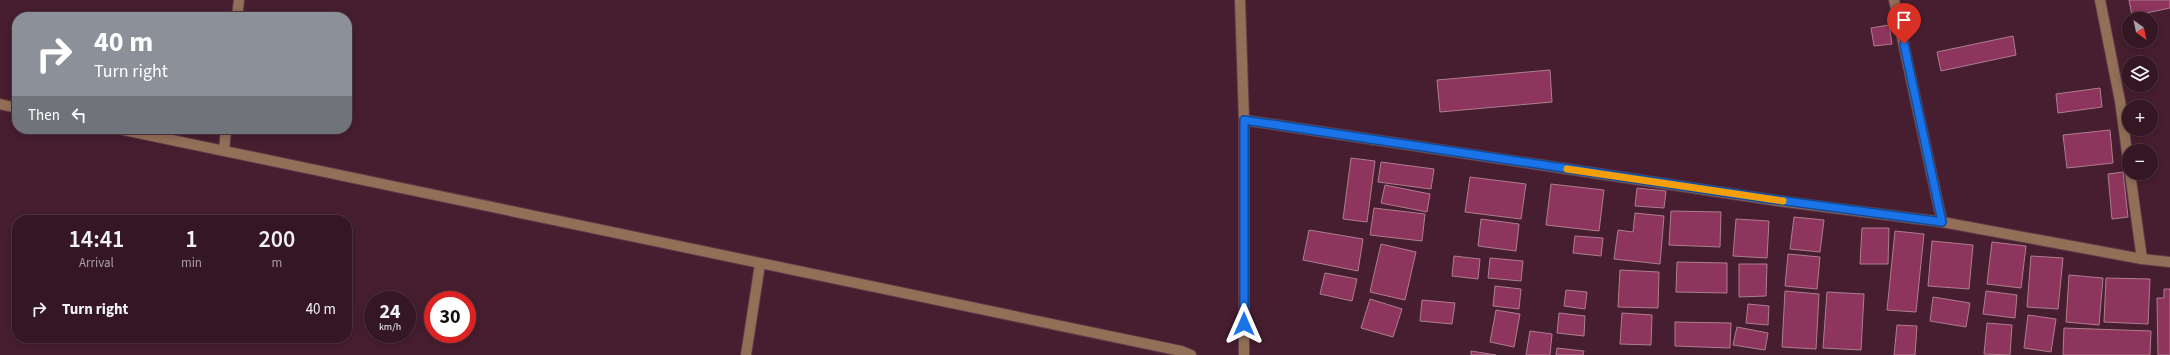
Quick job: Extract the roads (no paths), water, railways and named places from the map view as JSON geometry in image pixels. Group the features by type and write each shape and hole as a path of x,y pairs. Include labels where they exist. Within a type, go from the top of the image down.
{"street":[{"path":"238,12 239,0"},
{"path":"1240,0 1244,120 1244,355"},
{"path":"1894,0 1942,222"},
{"path":"2100,0 2120,101 2126,144"},
{"path":"0,104 12,107"},
{"path":"1244,120 1763,198 1942,222 2142,259 2170,262"},
{"path":"143,134 1157,346 1191,355"},
{"path":"224,151 226,134"},
{"path":"2131,180 2142,259"},
{"path":"746,355 760,264"}]}
